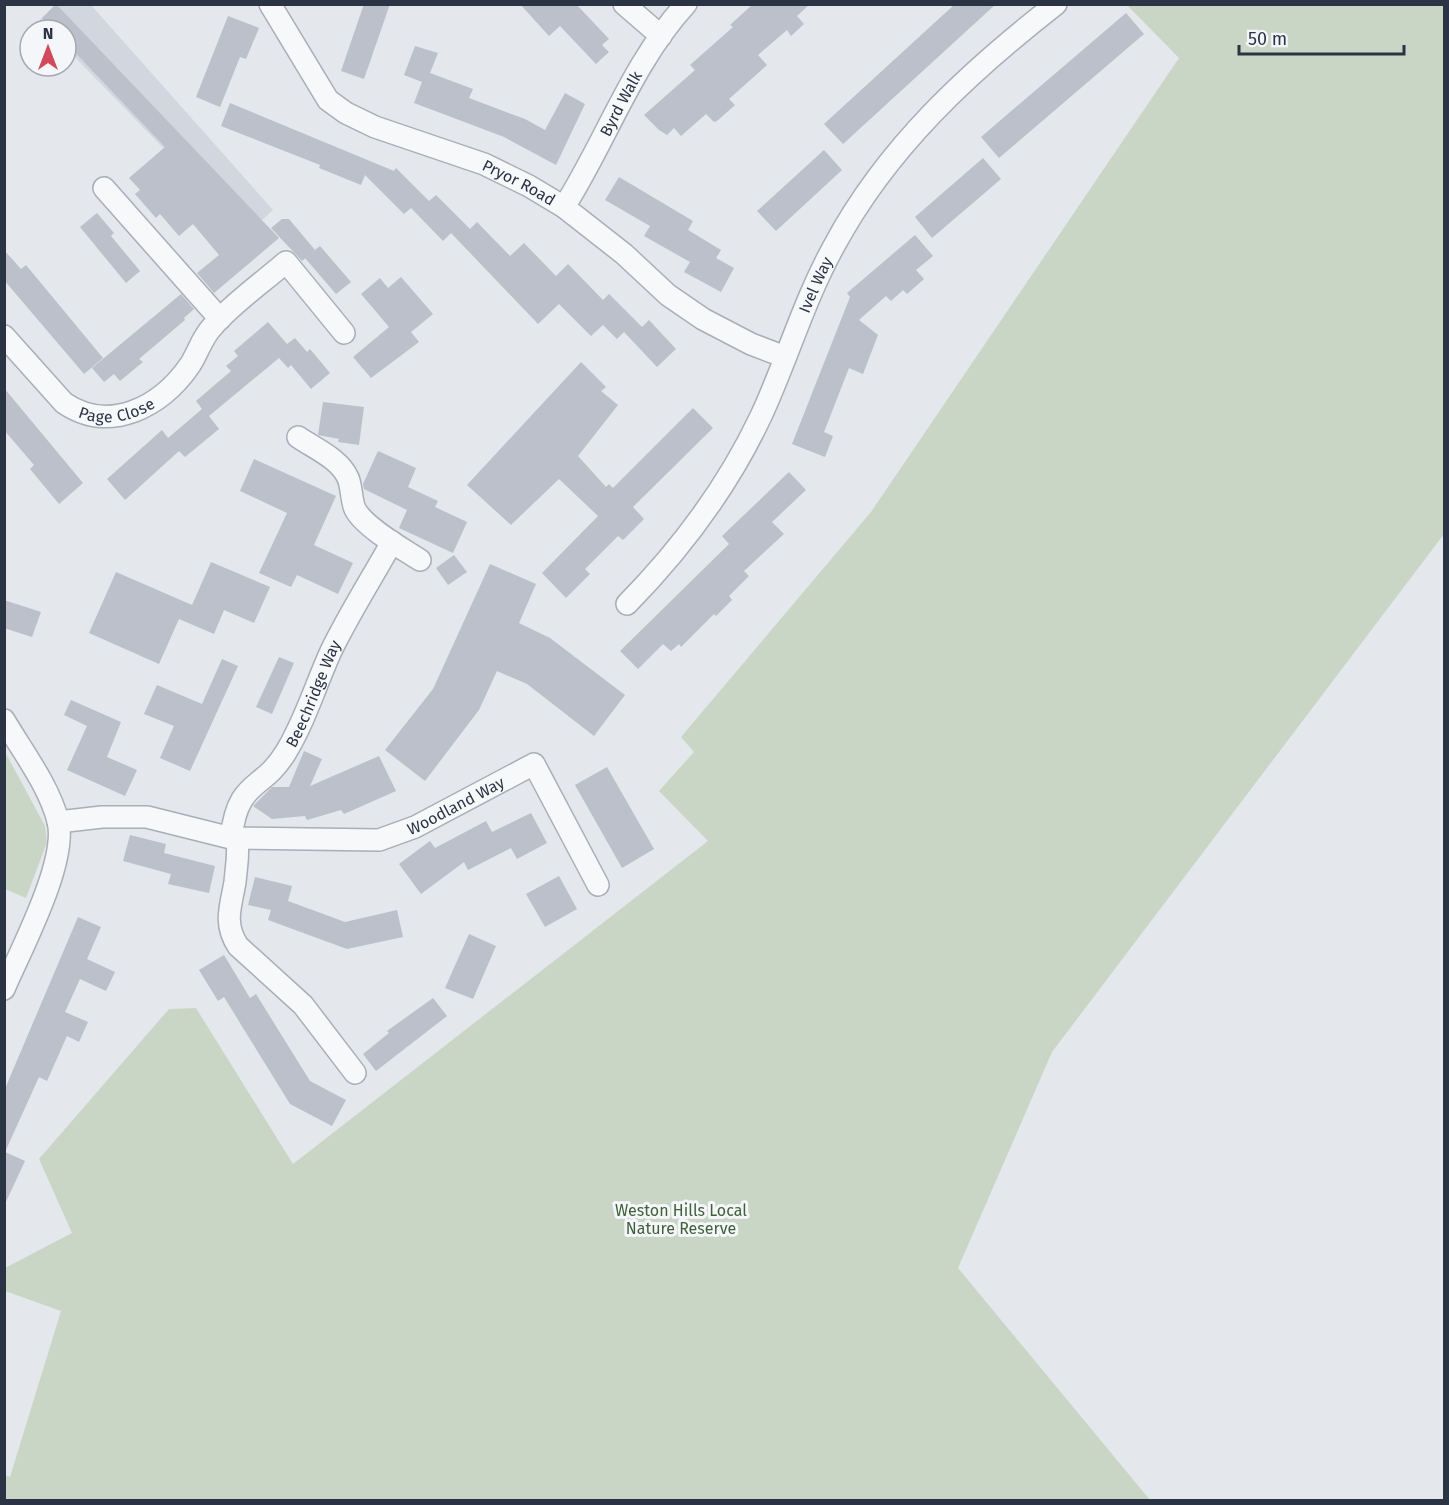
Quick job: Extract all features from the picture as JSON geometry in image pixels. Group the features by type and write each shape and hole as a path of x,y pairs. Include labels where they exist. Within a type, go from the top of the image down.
{"street":[{"name":"Pryor Road","path":"270,4 328,100 346,113 375,127 484,164 529,186 564,207 624,254 668,295 703,319 735,337 785,357"},
{"path":"624,4 661,36"},
{"name":"Byrd Walk","path":"564,207 586,172 623,97 661,36 686,4"},
{"name":"Ivel Way","path":"627,604 683,542 716,495 760,418 818,276 851,216 878,175 967,77 1056,4"},
{"path":"104,188 220,319"},
{"name":"Page Close","path":"4,336 64,403 90,415 116,417 143,408 166,391 190,364 205,336 220,319 286,262 344,333"},
{"path":"298,437 338,464 347,475 355,509 392,542 420,560"},
{"name":"Beechridge Way","path":"234,838 236,806 246,792 287,751 333,648 392,542"},
{"path":"4,720 39,781 58,822 59,842 52,877 4,989"},
{"name":"Woodland Way","path":"58,822 102,817 147,817 234,838 379,840 416,827 534,764 598,885"},
{"path":"234,838 235,885 228,909 231,936 238,946 303,1005 355,1072"}],"shaded area":[{"path":"55,5 91,5 273,210 247,234 78,60 78,18 42,18"}],"green space":[{"name":"Weston Hills Local Nature Reserve","path":"1127,5 1444,5 1444,534 1052,1052 958,1268 1150,1500 5,1500 5,1475 10,1477 61,1311 5,1291 5,1268 72,1233 39,1159 169,1009 196,1008 293,1164 708,841 659,791 694,752 681,737 871,512 1179,58"},
{"path":"4,750 45,826 47,842 26,898 5,889"}],"building":[{"path":"56,4 69,18 42,18"},
{"path":"364,4 390,4 364,79 341,71"},
{"path":"520,4 576,4 609,39 602,45 609,52 596,64 560,26 549,36"},
{"path":"753,4 810,4 797,16 804,24 791,36 787,30 758,55 767,65 729,99 735,105 717,121 714,122 706,114 681,136 674,128 667,135 659,130 644,115 695,70 690,65 733,27 730,25"},
{"path":"955,4 996,4 843,144 824,124"},
{"path":"1126,13 1144,34 999,158 981,137"},
{"path":"228,16 259,28 246,59 240,57 220,107 196,97"},
{"path":"78,27 279,238 214,293 197,273 219,255 193,224 179,236 160,214 156,218 135,194 140,190 129,178 165,147 78,56"},
{"path":"415,46 438,53 430,73 473,89 469,98 525,119 545,130 565,93 585,104 556,165 504,137 414,103 422,82 404,75"},
{"path":"230,103 394,171 396,168 429,201 436,195 470,229 477,222 510,256 524,243 556,276 568,264 603,300 609,294 642,327 649,320 676,349 657,367 624,332 617,339 603,325 591,336 559,304 538,324 451,233 443,241 411,208 404,214 365,175 361,185 319,168 320,165 221,126"},
{"path":"824,150 842,170 776,231 757,211"},
{"path":"983,158 1001,179 932,238 915,217"},
{"path":"619,177 693,221 688,230 721,250 716,258 734,268 721,292 684,272 690,262 644,236 650,226 605,200"},
{"path":"97,213 114,233 111,236 140,271 126,283 80,227"},
{"path":"282,219 289,219 315,250 302,261 271,228"},
{"path":"915,235 933,256 916,270 924,279 907,294 903,290 891,301 886,296 859,320 878,335 863,374 849,368 824,432 833,436 825,457 792,444 850,297 847,293"},
{"path":"320,246 351,282 336,294 305,258"},
{"path":"4,250 21,269 26,265 103,358 84,374 4,280"},
{"path":"401,277 433,314 411,332 419,342 371,378 353,357 389,327 361,294 380,278 388,288"},
{"path":"181,294 194,309 184,318 185,320 139,359 143,362 120,381 114,374 104,382 92,368"},
{"path":"268,322 287,344 295,338 307,352 310,349 330,373 311,389 291,365 288,368 279,358 209,416 219,429 185,457 179,451 125,500 107,479 162,430 168,438 202,409 196,401 231,371 226,366 238,356 234,351"},
{"path":"581,362 606,387 601,391 618,405 578,456 606,487 609,484 613,488 693,408 713,428 633,507 644,519 623,540 618,536 585,569 590,574 566,598 542,573 598,516 559,479 511,525 467,485"},
{"path":"4,388 83,483 59,504 30,469 34,465 4,430"},
{"path":"323,402 364,407 359,445 338,442 339,439 318,435"},
{"path":"378,451 416,468 408,487 438,501 435,507 467,522 453,553 399,528 407,510 364,489 363,484"},
{"path":"254,459 336,496 314,545 353,563 338,594 297,575 291,587 259,573 287,513 240,491"},
{"path":"789,472 806,490 772,522 784,534 744,571 749,576 729,596 732,600 716,616 714,614 681,647 679,644 671,651 663,644 638,669 620,651 729,544 722,536"},
{"path":"454,555 467,572 448,585 436,568"},
{"path":"211,562 270,587 254,623 224,610 214,634 179,619 159,664 89,633 116,572 192,605"},
{"path":"490,564 536,584 519,623 550,638 625,695 594,736 527,684 497,671 479,710 425,781 385,750 433,689"},
{"path":"4,600 41,612 32,637 4,628"},
{"path":"279,657 294,663 272,714 256,707"},
{"path":"222,659 238,666 190,771 160,758 174,726 144,714 157,685 202,704"},
{"path":"71,700 121,722 107,757 137,770 125,796 67,770 87,726 64,715"},
{"path":"304,751 322,759 310,786 379,756 396,791 344,814 341,810 307,820 305,816 272,819 253,806 272,787 289,787"},
{"path":"607,767 654,849 622,868 575,785"},
{"path":"531,813 547,843 517,859 511,848 468,870 464,862 421,894 399,864 430,841 435,848 486,821 492,832"},
{"path":"130,835 166,844 164,853 215,866 209,893 168,884 171,874 123,861"},
{"path":"559,876 577,909 545,927 526,894"},
{"path":"255,877 292,886 288,901 345,922 397,910 403,937 347,949 268,920 271,910 248,905"},
{"path":"78,917 101,927 87,959 115,972 106,991 80,979 65,1012 88,1022 79,1042 67,1036 47,1081 39,1077 5,1152 25,1161 4,1206 4,1091"},
{"path":"469,934 496,946 473,999 445,988"},
{"path":"224,955 250,998 256,994 310,1081 346,1100 332,1126 290,1104 224,997 218,1001 199,970"},
{"path":"433,998 447,1016 376,1071 363,1054 389,1033 387,1031"}]}
